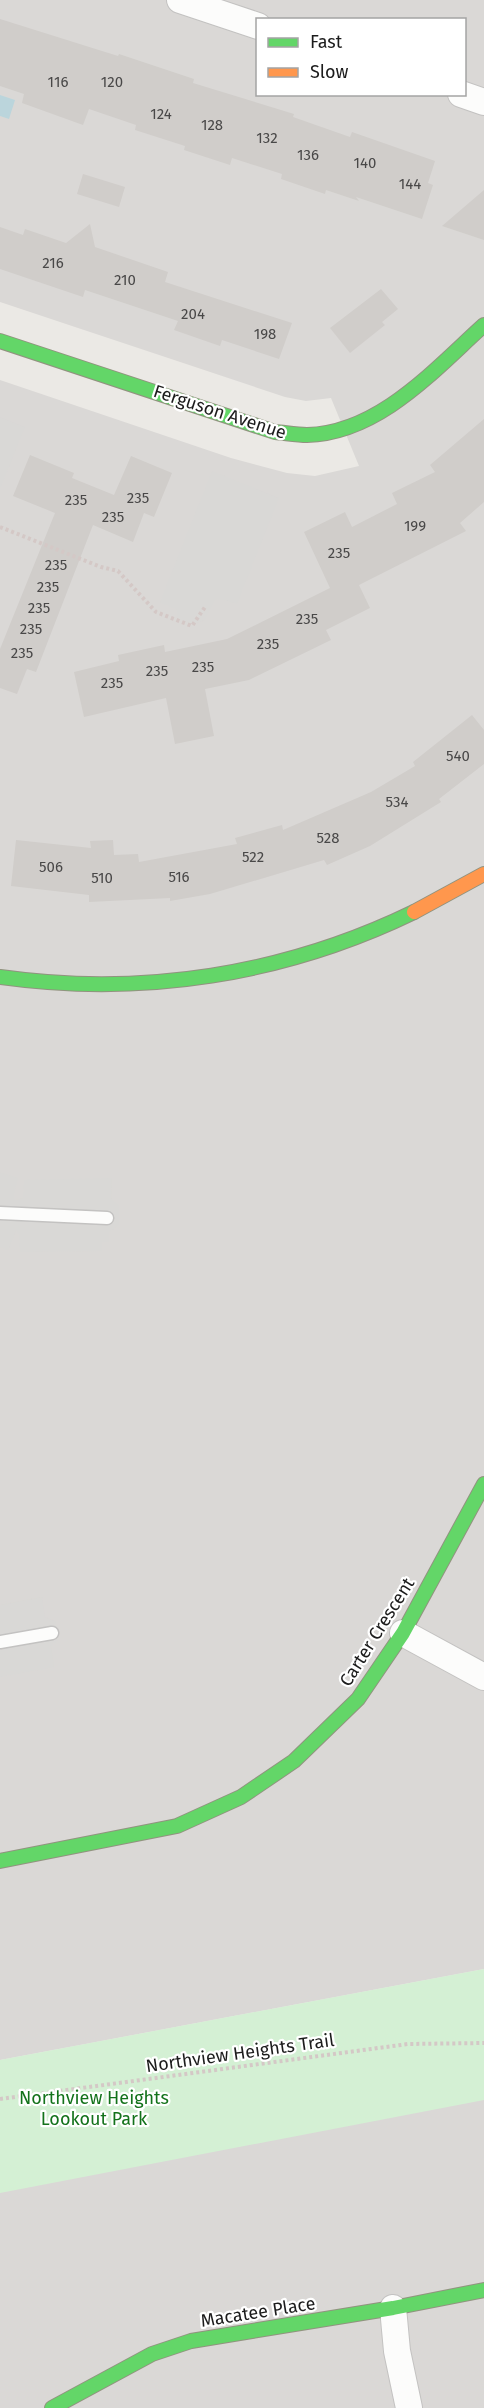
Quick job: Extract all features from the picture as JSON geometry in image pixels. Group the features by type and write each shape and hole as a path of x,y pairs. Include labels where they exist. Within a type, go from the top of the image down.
{"street":[{"path":"180,0 256,25"},
{"path":"466,96 484,102"},
{"name":"Ferguson Avenue","path":"0,341 275,432 298,436 323,435 356,426 391,405 484,325"},
{"path":"0,977 68,985 152,984 266,968 372,932 452,894 484,874"},
{"name":"Carter Crescent","path":"0,1861 177,1826 241,1797 294,1761 358,1699 403,1633 484,1484"},
{"path":"403,1633 484,1677"},
{"name":"Macatee Place","path":"52,2408 152,2354 191,2341 393,2308 484,2290"},
{"path":"393,2308 397,2351 409,2408"}],"lane":[{"path":"0,1213 107,1218"},
{"path":"0,1642 52,1633"}],"path":[{"path":"0,527 101,567 118,571 156,612 192,626 205,607"},
{"name":"Northview Heights Trail","path":"0,2099 408,2044 484,2043"}],"shaded area":[{"path":"0,0 484,0 484,1969 0,2060 0,380 231,458 287,473 315,476 359,466 331,398 306,401 285,397 0,302"},
{"path":"0,417 25,427 0,489"},
{"path":"212,471 279,498 237,604 221,599 215,600 205,620 195,624 177,619 177,610 160,602"},
{"path":"0,1172 18,1178 13,1197 16,1200 23,1198 24,1180 112,1178 111,1199 119,1205 119,1225 109,1232 109,1242 102,1242 102,1251 20,1252 19,1234 16,1231 8,1250 0,1247"},
{"path":"42,1597 45,1617 55,1621 58,1640 51,1646 54,1667 0,1677 0,1605"},
{"path":"484,2089 484,2408 0,2408 0,2191"}],"green space":[{"name":"Northview Heights Lookout Park","path":"484,1969 484,2100 0,2193 0,2060"}],"water":[{"path":"0,95 15,100 9,119 0,116"}],"building":[{"path":"0,19 118,56 119,54 194,79 193,83 294,114 293,117 350,137 352,132 435,161 428,183 433,185 422,219 356,197 359,201 326,190 325,194 281,179 282,174 232,158 230,165 184,150 185,146 135,130 136,125 89,109 83,125 22,103 24,94 0,86"},
{"path":"83,174 125,187 119,207 77,194"},
{"path":"484,190 484,240 442,226"},
{"path":"90,224 95,247 168,272 165,282 292,323 279,359 222,340 220,346 174,330 178,321 85,290 83,297 0,269 0,227 23,235 25,229 66,243"},
{"path":"381,289 398,309 382,322 385,325 350,353 330,328"},
{"path":"484,419 484,502 460,523 466,531 359,585 370,608 326,630 331,640 249,680 205,689 214,736 175,744 166,698 84,717 74,672 119,661 118,655 164,645 165,652 227,639 330,588 304,532 345,512 352,527 397,504 392,493 435,472 430,465"},
{"path":"30,455 74,473 72,478 114,495 131,456 172,473 154,517 144,513 133,542 93,525 36,672 27,669 17,694 0,688 0,649 55,513 13,496"},
{"path":"472,715 484,730 484,764 439,799 441,802 370,846 327,865 324,860 210,894 170,901 170,898 89,902 89,895 11,886 16,840 91,848 90,841 113,840 114,855 138,854 139,862 237,844 235,838 282,825 283,830 371,792 415,766 413,762"}],"traffic: fast":[{"path":"0,341 275,432 307,435 333,432 381,411 425,379 484,325"},
{"path":"0,977 53,983 106,984 159,982 212,976 263,966 314,952 365,934 414,912"},
{"path":"0,1861 177,1826 241,1797 294,1761 358,1699 403,1633 484,1484"},
{"path":"52,2408 152,2354 191,2341 393,2308 484,2290"}],"traffic: slow":[{"path":"414,912 484,874"}]}
